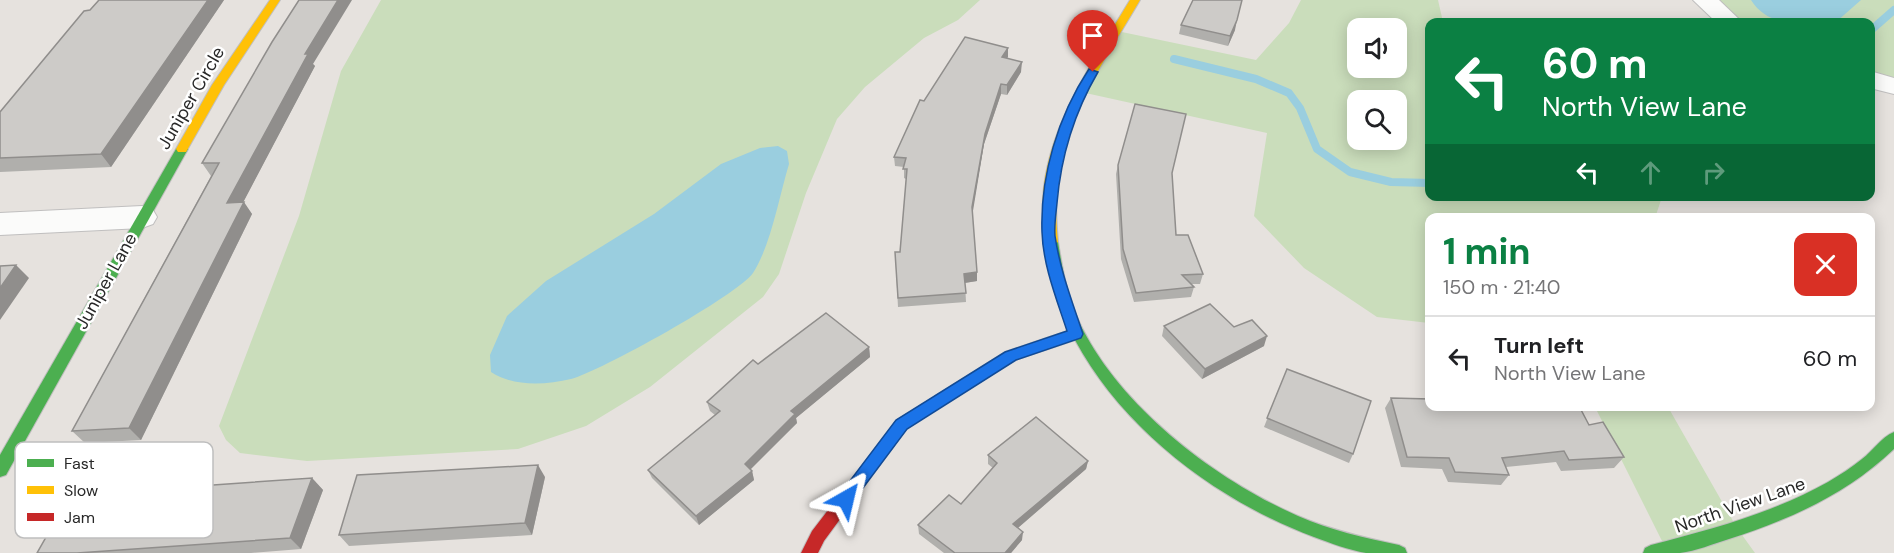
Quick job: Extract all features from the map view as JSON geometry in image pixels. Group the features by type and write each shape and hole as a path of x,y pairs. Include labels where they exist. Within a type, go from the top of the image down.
{"street":[{"name":"Juniper Circle","path":"142,217 218,85 274,0"},
{"path":"1134,0 1078,97 1061,139 1053,178 1048,233 1057,280 1076,334 1111,384 1163,438 1223,484 1289,520 1358,544 1399,553"},
{"path":"1705,0 1725,18"},
{"path":"1875,80 1894,86"},
{"name":"Juniper Lane","path":"0,224 142,217"},
{"name":"Juniper Lane","path":"16,442 142,217"},
{"path":"809,553 818,536 902,424 1010,356 1076,334"},
{"name":"North View Lane","path":"1651,553 1710,538 1813,500 1857,472 1888,447 1894,439"},
{"name":"Juniper Lane","path":"0,470 15,443"}],"green space":[{"path":"381,0 980,0 958,20 924,38 865,87 837,119 806,193 779,274 763,297 650,387 586,426 518,449 307,461 240,453 226,440 219,426 299,216 341,71"},
{"path":"1301,0 1438,0 1442,18 1425,18 1425,201 1661,201 1657,213 1425,213 1425,323 1377,317 1304,268 1254,216 1267,133 1081,92 1117,31 1256,60 1289,23"},
{"path":"1705,0 1894,0 1894,86 1875,80 1875,18 1725,18"},
{"path":"1597,411 1670,411 1737,528 1755,553 1668,553"}],"water":[{"path":"1751,0 1861,0 1841,18 1773,18 1759,10"},
{"path":"778,146 787,151 789,164 765,249 753,273 742,284 667,332 609,363 571,379 551,383 530,383 510,380 491,372 490,355 507,316 546,281 654,214 721,164 760,148"}],"building":[{"path":"99,0 208,0 101,154 0,158 0,112 84,11 90,10"},
{"path":"299,0 338,0 305,54 308,54 227,203 244,202 129,428 72,431 219,163 202,163"},
{"path":"1193,0 1242,0 1230,36 1181,25"},
{"path":"965,37 1008,48 1002,57 1022,62 1007,85 1001,84 985,134 972,207 977,272 964,274 966,293 898,298 895,252 900,252 907,169 903,169 906,158 894,157 920,100 924,101"},
{"path":"1135,104 1186,114 1172,173 1176,235 1188,235 1203,274 1182,275 1194,287 1136,293 1123,249 1118,165"},
{"path":"16,265 0,288 0,266"},
{"path":"1210,304 1234,327 1252,320 1267,336 1205,369 1164,326"},
{"path":"826,313 869,347 791,411 795,414 745,464 752,471 696,516 648,470 720,411 707,402 753,360 758,364"},
{"path":"1287,369 1371,401 1353,454 1267,418"},
{"path":"1391,398 1425,399 1425,411 1582,411 1589,425 1603,422 1624,457 1569,460 1564,451 1502,458 1509,475 1455,472 1449,458 1407,457"},
{"path":"1036,417 1088,461 1013,524 1023,532 1005,553 955,553 918,525 949,495 961,504 997,463 988,455"},
{"path":"538,465 525,523 339,535 357,475"},
{"path":"312,478 290,538 77,553 37,553 46,538 213,538 213,485"}],"waterway":[{"path":"1875,27 1894,10"},
{"path":"1174,59 1256,79 1289,93 1300,108 1317,149 1350,172 1391,182 1425,183"}],"traffic: fast":[{"path":"16,442 182,149"},
{"path":"1051,242 1064,302 1088,351 1132,407 1159,434 1217,479 1278,514 1337,537 1399,553"},
{"path":"940,400 1010,356 1076,334"},
{"path":"1651,553 1750,525 1812,499 1842,483 1869,463 1894,439"},
{"path":"0,470 15,444"}],"traffic: slow":[{"path":"182,149 218,85 275,0"},
{"path":"1051,242 1049,208 1052,176 1060,145 1086,85 1135,0"}],"traffic: jam":[{"path":"809,553 818,536 902,424 940,400"}],"route":[{"path":"846,499 902,424 1010,356 1076,334 1057,280 1048,233 1053,178 1061,139 1078,97 1093,72"}]}
